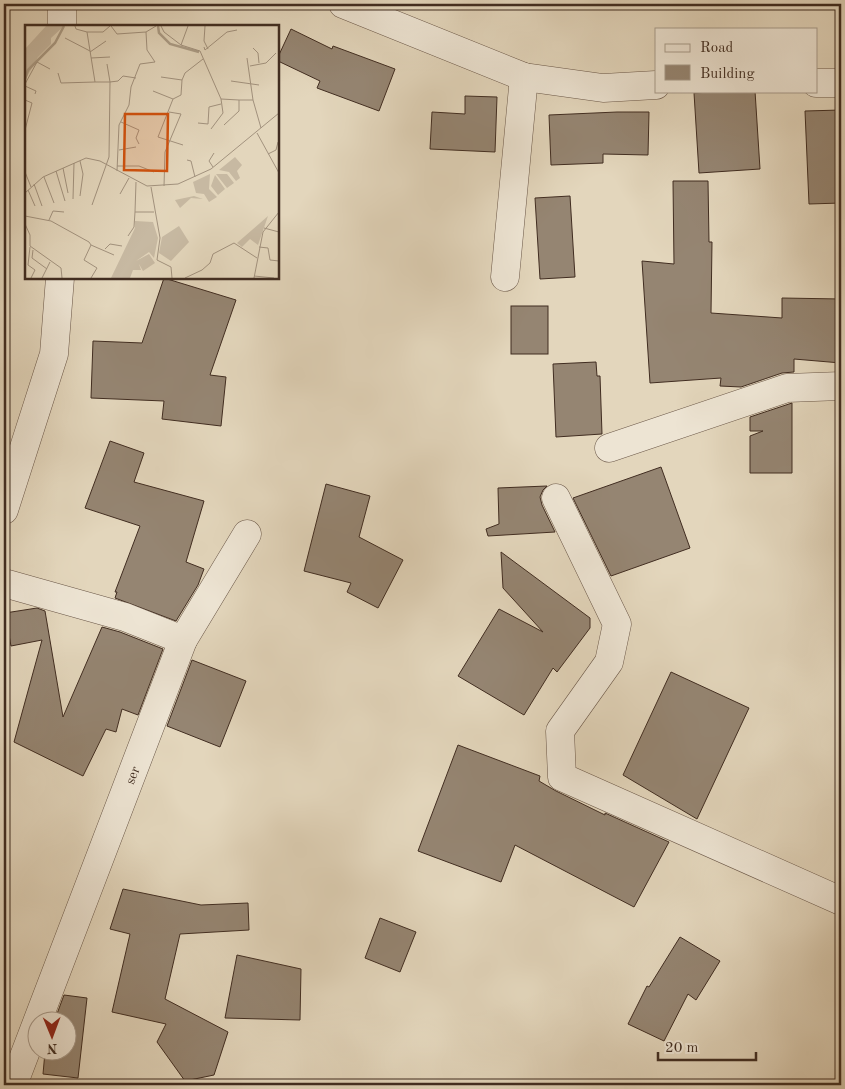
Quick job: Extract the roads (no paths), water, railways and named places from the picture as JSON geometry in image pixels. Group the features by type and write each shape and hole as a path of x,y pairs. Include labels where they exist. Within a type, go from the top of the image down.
{"street":[{"path":"62,4 62,25"},
{"path":"342,4 524,77 604,88 655,85"},
{"path":"505,277 524,77"},
{"path":"818,83 841,83"},
{"path":"4,510 54,354 60,279"},
{"path":"609,448 787,388 841,386"},
{"path":"556,498 617,624 609,662 560,731 562,777 841,900"},
{"name":"ser","path":"13,1085 183,640 247,534"},
{"path":"4,584 125,617 183,640"}]}
